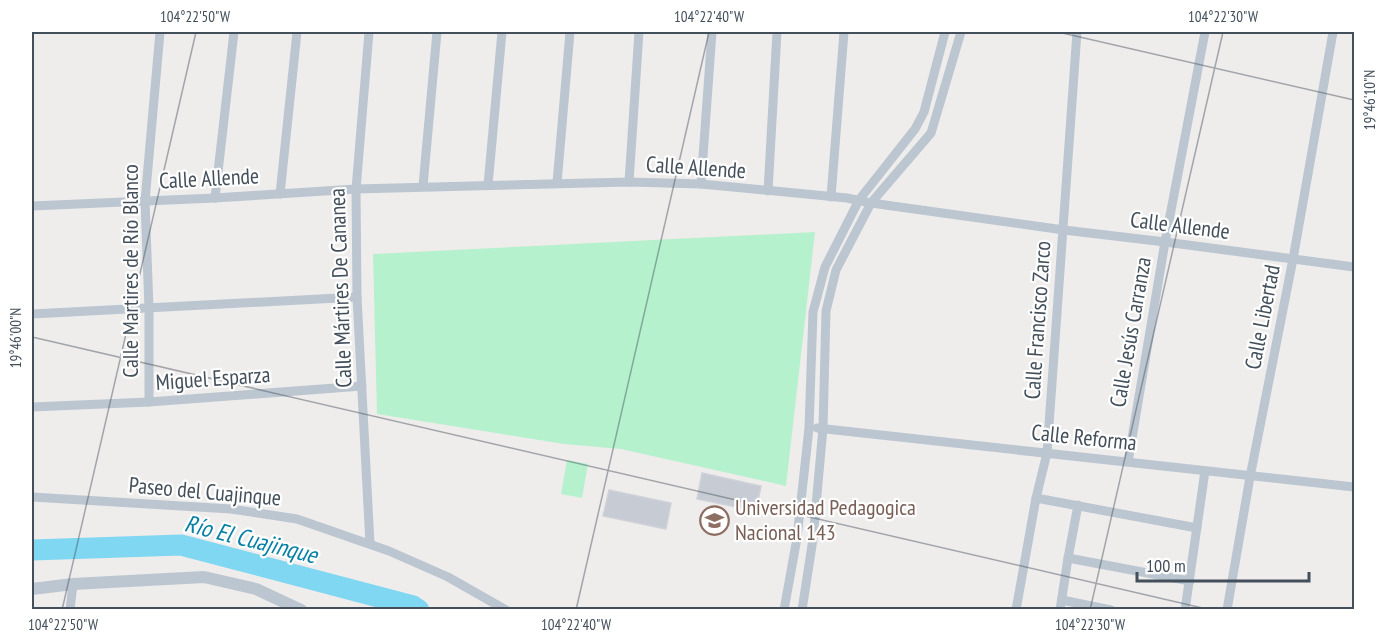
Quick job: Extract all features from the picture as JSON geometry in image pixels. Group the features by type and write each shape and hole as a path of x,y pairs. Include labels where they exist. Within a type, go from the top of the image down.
{"street":[{"name":"Calle Martires de Río Blanco","path":"149,402 149,308 145,201 160,32"},
{"path":"215,198 234,32"},
{"path":"280,194 297,32"},
{"name":"Calle Mártires De Cananea","path":"369,32 356,189 357,297 370,544"},
{"path":"423,186 437,32"},
{"path":"488,185 502,32"},
{"path":"557,183 570,32"},
{"path":"630,182 639,32"},
{"path":"701,184 712,32"},
{"path":"768,191 777,32"},
{"path":"831,196 844,32"},
{"path":"784,609 797,538 809,428 813,312 825,267 859,201 915,129 924,112 945,32"},
{"path":"802,609 813,539 823,428 825,311 836,270 871,203 931,133 961,32"},
{"name":"Calle Francisco Zarco","path":"1016,609 1036,498 1047,453 1077,32"},
{"name":"Calle Jesús Carranza","path":"1128,462 1165,242 1205,32"},
{"name":"Calle Libertad","path":"1227,609 1333,32"},
{"name":"Calle Allende","path":"32,206 423,186 630,182 701,184 831,196 1064,230 1354,267"},
{"path":"32,314 357,297"},
{"name":"Miguel Esparza","path":"32,407 149,402 362,386"},
{"name":"Calle Reforma","path":"809,428 1354,487"},
{"path":"1185,609 1205,471"},
{"name":"Paseo del Cuajinque","path":"32,497 231,509 297,519 389,551 448,577 506,609"},
{"path":"1036,498 1197,528"},
{"path":"1078,505 1061,605 1110,609"},
{"path":"797,538 813,539"},
{"path":"1068,558 1190,580"},
{"path":"32,590 73,584 204,577 256,589 301,609"},
{"path":"70,609 73,584"}],"green space":[{"path":"815,232 786,486 621,449 564,444 377,414 373,254"},
{"path":"567,460 588,464 582,498 561,494"}],"building":[{"path":"702,473 761,486 756,511 697,499"},
{"path":"609,490 671,503 666,529 603,516"}],"waterway":[{"name":"Río El Cuajinque","path":"32,550 181,545 413,606 419,610"}],"place":[{"name":"Universidad Pedagogica Nacional 143","path":"714,520"}]}
